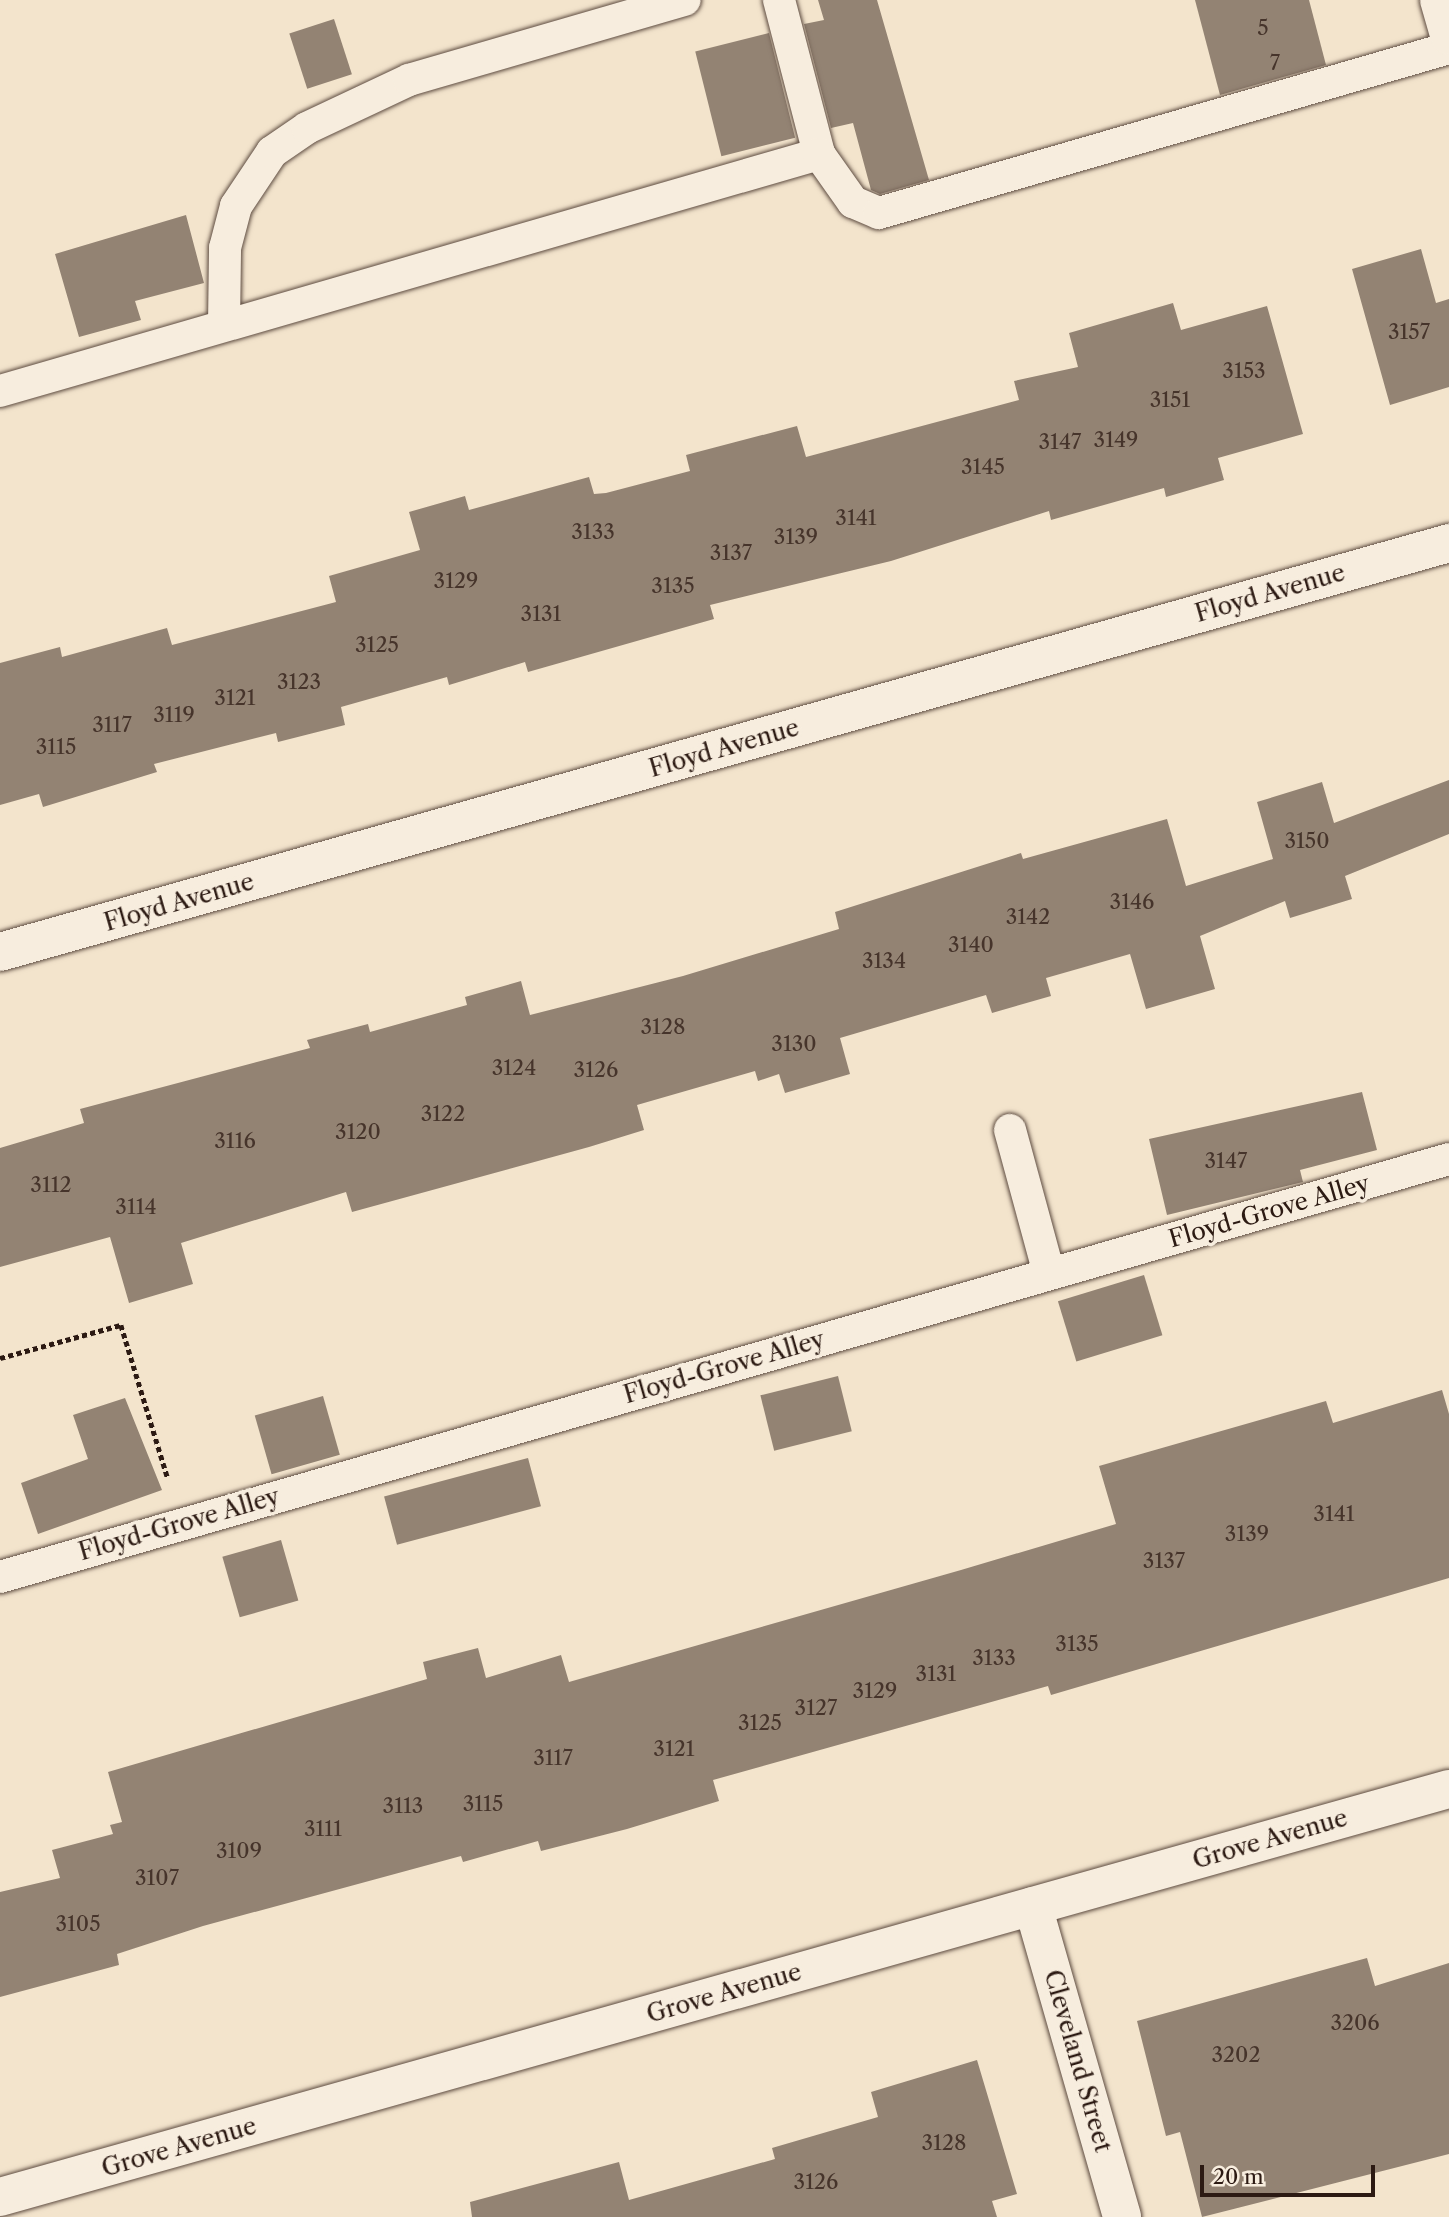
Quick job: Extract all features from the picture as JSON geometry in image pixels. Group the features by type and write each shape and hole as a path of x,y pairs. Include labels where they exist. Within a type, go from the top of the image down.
{"street":[{"path":"1439,0 1449,36"},
{"name":"Floyd Avenue","path":"0,953 1449,542"},
{"name":"Grove Avenue","path":"0,2197 1449,1788"},
{"name":"Cleveland Street","path":"1033,1906 1122,2217"}],"lane":[{"path":"224,324 225,248 236,206 281,146 409,80 685,0"},
{"path":"779,0 819,154 853,202 879,213 1449,48"},
{"path":"0,391 819,154"},
{"path":"1010,1130 1049,1274"},
{"name":"Floyd-Grove Alley","path":"0,1577 182,1522 1449,1159"}],"path":[{"path":"0,1358 121,1325 182,1522"}],"building":[{"path":"818,0 877,0 929,180 880,194 871,190 853,123 831,128 804,24 824,20"},
{"path":"1195,0 1309,0 1326,65 1220,95"},
{"path":"334,19 352,74 307,89 289,34"},
{"path":"769,33 795,138 721,156 695,51"},
{"path":"186,215 204,283 135,301 141,320 79,337 55,254"},
{"path":"1421,249 1436,303 1449,299 1449,387 1390,405 1352,269"},
{"path":"1173,303 1181,330 1267,306 1303,434 1218,458 1224,480 1166,497 1164,488 1051,520 1049,511 891,561 710,605 714,619 528,672 525,662 449,685 447,677 341,707 345,725 278,742 276,733 154,764 157,772 43,807 39,794 0,805 0,663 60,647 62,657 167,628 172,645 336,602 329,576 420,550 409,512 465,496 469,510 589,477 594,494 606,493 690,471 686,455 797,426 806,457 1019,400 1014,381 1078,367 1069,333"},
{"path":"1449,780 1449,834 1345,876 1352,899 1290,918 1285,901 1200,936 1215,989 1146,1009 1130,954 1046,978 1051,996 992,1013 986,995 840,1038 850,1074 785,1093 779,1074 758,1081 755,1071 637,1105 644,1130 589,1147 352,1212 346,1192 181,1243 193,1284 129,1303 110,1237 0,1267 0,1148 84,1123 80,1109 310,1048 307,1040 368,1024 370,1032 467,1005 465,997 521,981 530,1015 683,976 839,929 835,912 1021,853 1023,859 1167,819 1186,886 1273,859 1257,802 1322,782 1334,823"},
{"path":"1362,1092 1377,1150 1300,1170 1303,1182 1167,1215 1149,1139"},
{"path":"1144,1275 1162,1335 1076,1362 1058,1301"},
{"path":"838,1376 852,1431 774,1451 760,1395"},
{"path":"1442,1390 1449,1414 1449,1578 1051,1695 1048,1686 713,1780 719,1801 627,1829 541,1851 538,1841 463,1862 461,1856 203,1926 117,1954 119,1965 0,1997 0,1892 60,1878 52,1850 113,1834 110,1825 122,1822 108,1772 427,1679 423,1662 478,1648 486,1678 561,1655 569,1682 961,1570 1116,1524 1099,1466 1326,1401 1333,1423"},
{"path":"323,1396 340,1455 272,1474 255,1416"},
{"path":"125,1398 162,1490 38,1534 21,1483 88,1459 73,1415"},
{"path":"528,1458 541,1506 397,1545 384,1497"},
{"path":"281,1540 298,1601 240,1617 222,1557"},
{"path":"1367,1958 1375,1986 1449,1963 1449,2154 1202,2217 1180,2132 1166,2136 1137,2021"},
{"path":"977,2060 1017,2194 992,2201 997,2217 472,2217 470,2202 619,2162 629,2200 775,2159 772,2148 878,2117 871,2092"}]}
